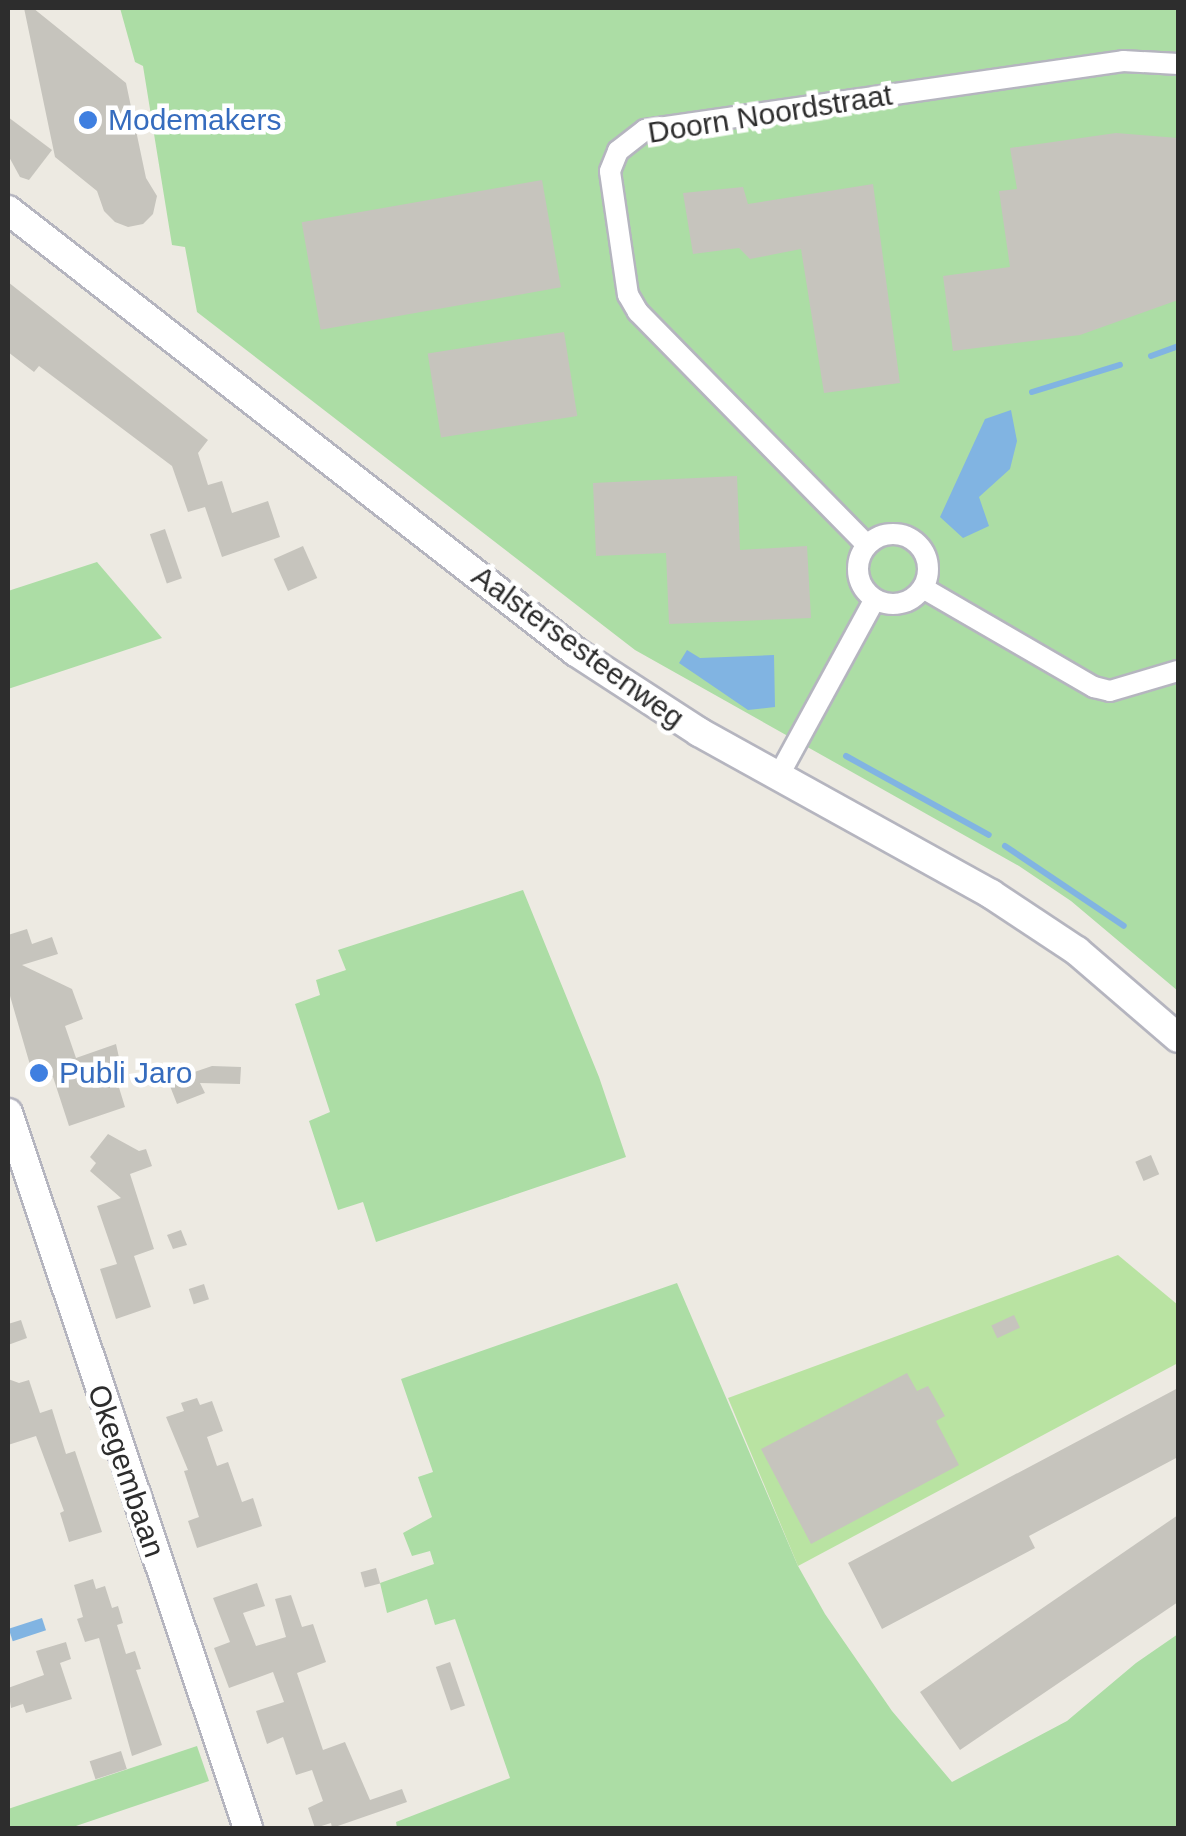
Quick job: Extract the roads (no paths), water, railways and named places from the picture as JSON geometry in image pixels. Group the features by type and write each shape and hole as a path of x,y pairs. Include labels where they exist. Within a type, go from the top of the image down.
{"main road":[{"name":"Aalstersesteenweg","path":"8,210 576,652 660,709 1006,904 1077,951 1178,1038"},
{"name":"Okegembaan","path":"8,1112 248,1828"}],"street":[{"name":"Doorn Noordstraat","path":"867,545 638,312 628,295 610,171 618,151 645,130 1123,61 1178,64"},
{"path":"894,534 917,544 928,564 923,588 903,603 875,600 860,582 858,571 867,545 894,534"},
{"path":"923,588 1094,686 1110,691 1178,671"},
{"path":"778,775 875,600"}],"water":[{"path":"1011,410 1017,441 1010,469 979,497 989,526 963,538 940,517 985,419"},
{"path":"687,650 700,658 774,655 775,707 748,710 679,663"},
{"path":"42,1618 46,1630 13,1641 9,1629"}],"waterway":[{"path":"1151,356 1178,346"},
{"path":"1032,392 1120,365"},
{"path":"846,756 989,835"},
{"path":"1005,846 1124,926"}],"place":[{"name":"Modemakers","path":"88,120"},
{"name":"Publi Jaro","path":"39,1073"}]}
